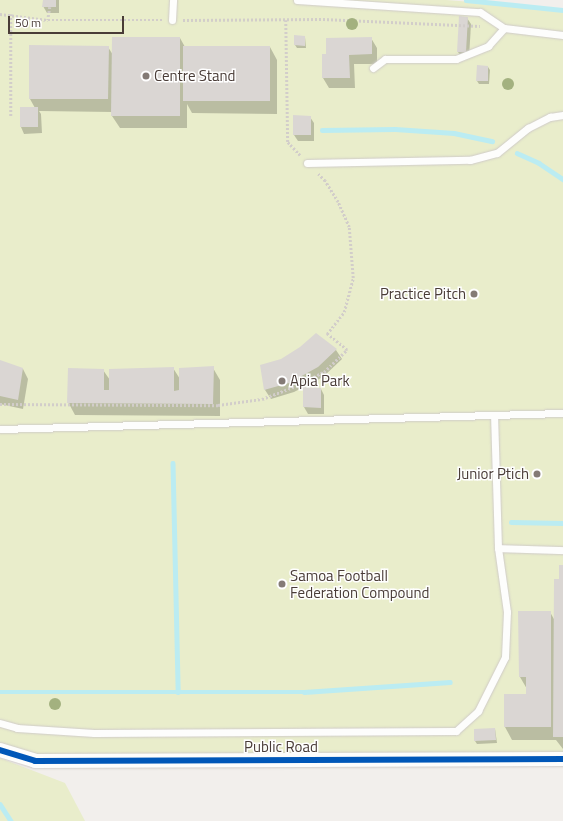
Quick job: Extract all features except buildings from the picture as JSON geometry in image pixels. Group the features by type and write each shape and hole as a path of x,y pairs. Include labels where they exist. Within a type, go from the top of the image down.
{"street":[{"name":"Public Road","path":"0,750 35,761 563,759"}],"lane":[{"path":"172,20 173,0"},
{"path":"297,0 480,12 504,28 563,35"},
{"path":"373,68 385,59 456,59 488,46 504,28"},
{"path":"307,163 470,160 496,153 528,128 550,117 563,115"},
{"path":"0,429 563,413"},
{"path":"0,724 17,728 94,733 456,731 478,710 505,658 507,612 498,548 494,415"},
{"path":"498,548 563,550"}],"path":[{"path":"48,20 50,7"},
{"path":"0,14 11,14 48,20 323,19 471,25 504,28"},
{"path":"11,14 11,116"},
{"path":"0,404 218,405 262,399 296,386 324,372 347,350 327,334 344,312 353,278 349,227 338,202 325,181 288,142 286,20"}],"green space":[{"name":"Apia Park","path":"0,0 446,0 563,9 563,754 0,755"},
{"path":"0,758 65,783 85,821 0,821"}],"waterway":[{"path":"466,0 563,10"},
{"path":"322,130 395,129 454,133 492,141"},
{"path":"517,153 539,163 563,179"},
{"path":"173,463 178,692"},
{"path":"511,522 563,523"},
{"path":"0,692 304,692 450,682"},
{"path":"0,804 11,821"}],"cycle path":[{"path":"0,750 35,761 563,759"}],"place":[{"name":"Centre Stand","path":"146,76"},
{"name":"Practice Pitch","path":"474,294"},
{"name":"Apia Park","path":"282,381"},
{"name":"Junior Ptich","path":"537,474"},
{"name":"Samoa Football Federation Compound","path":"282,584"}]}
